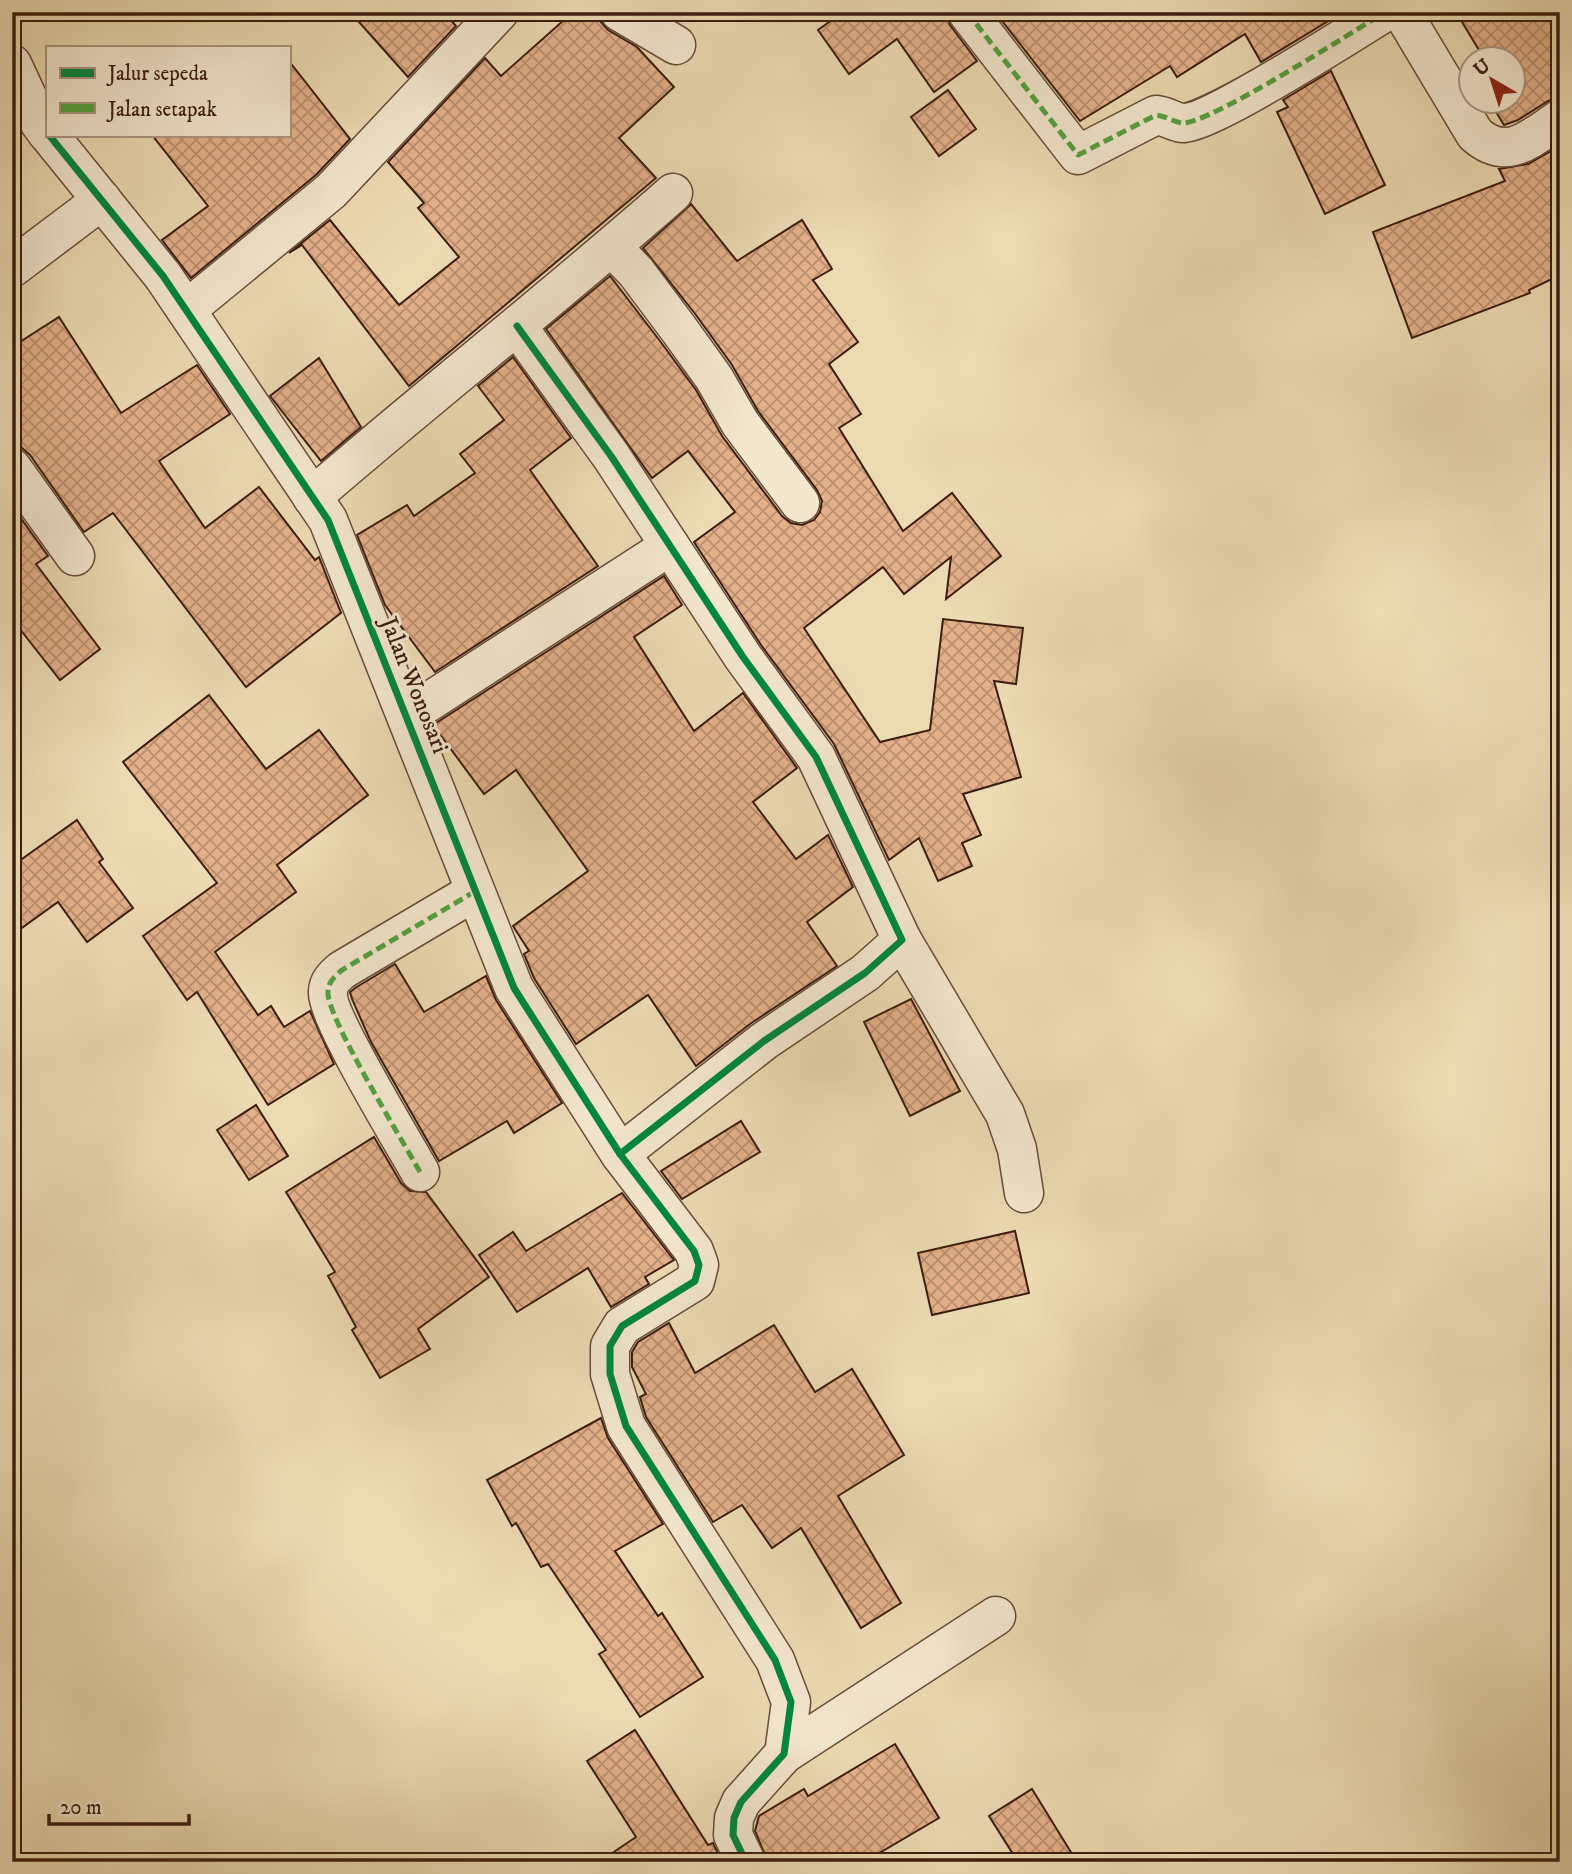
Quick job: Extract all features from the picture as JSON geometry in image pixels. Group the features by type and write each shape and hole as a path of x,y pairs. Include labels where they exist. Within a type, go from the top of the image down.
{"street":[{"path":"186,310 331,191 499,12"},
{"path":"620,12 676,45"},
{"path":"967,12 1078,155 1156,115 1181,123 1201,118 1288,71 1385,12"},
{"path":"1402,12 1475,134 1487,145 1500,148 1521,145 1560,119"},
{"name":"Jalan Wonosari","path":"12,64 46,131"},
{"name":"Jalan Wonosari","path":"50,136 163,276 328,520 513,988 620,1154 694,1251 699,1265 695,1282 622,1326 610,1346 610,1374 626,1426 775,1660 791,1702 784,1754"},
{"path":"312,497 673,193"},
{"path":"12,268 102,200"},
{"path":"612,247 636,271 678,328 714,378 740,423 800,503"},
{"path":"517,326 611,456 743,657 816,757 902,940 1005,1114 1017,1149 1024,1193"},
{"path":"12,468 75,556"},
{"path":"407,716 670,547"},
{"path":"420,1172 352,1051 327,994 330,982 342,970 474,892"},
{"path":"620,1154 764,1041 865,973 902,940"},
{"path":"746,1862 733,1835 734,1818 741,1802 784,1754 996,1616"}],"building":[{"path":"350,12 444,12 456,26 408,77"},
{"path":"573,12 598,12 601,22 608,30 637,47 674,87 619,138 656,178 409,386 302,245 289,253 330,220 399,305 459,257 418,208 424,203 388,162 485,58 501,76"},
{"path":"843,12 946,12 950,25 977,61 934,92 897,39 849,74 818,30"},
{"path":"995,12 1343,12 1261,62 1245,34 1177,77 1170,66 1080,121"},
{"path":"1456,12 1560,12 1560,97 1526,115 1526,46 1477,46"},
{"path":"290,62 350,139 316,175 191,278 162,240 208,206 153,136 290,136"},
{"path":"1331,71 1385,185 1325,214 1277,112 1288,107 1283,100"},
{"path":"948,90 976,129 939,156 911,117"},
{"path":"1499,116 1524,116 1518,120 1504,125"},
{"path":"1560,146 1560,275 1529,290 1530,293 1412,338 1373,232 1505,181 1499,169 1528,164"},
{"path":"691,204 737,261 802,220 832,269 813,280 858,342 829,364 861,414 839,428 903,531 952,493 1001,556 946,599 951,557 904,594 883,567 804,628 880,742 930,730 943,619 1023,628 1016,684 994,681 1021,777 963,794 981,835 962,843 972,866 938,881 919,838 889,860 834,744 761,645 694,542 735,512 688,451 652,478 546,329 610,276 696,390 722,436 782,516 791,523 802,525 814,520 820,512 822,501 817,490 758,411 732,365 643,248"},
{"path":"59,317 121,413 197,365 230,414 159,461 205,528 259,487 315,560 319,557 341,613 246,687 113,513 84,532 30,455 22,448 12,447 12,347"},
{"path":"513,357 571,438 530,470 598,566 435,672 385,605 357,535 407,505 414,516 475,473 460,454 504,420 478,386"},
{"path":"319,358 361,427 321,461 270,396"},
{"path":"12,506 48,556 36,564 100,649 60,680 12,619"},
{"path":"664,576 682,605 634,637 694,731 743,693 797,768 753,802 796,859 828,835 853,887 807,922 837,966 750,1024 696,1066 648,995 576,1044 534,978 524,954 529,951 513,926 588,871 516,770 484,794 433,725"},
{"path":"209,695 266,769 319,730 368,795 277,865 296,892 215,952 258,1015 271,1006 284,1027 310,1011 334,1064 268,1105 197,992 187,1000 143,936 217,883 123,762"},
{"path":"77,820 103,859 99,862 133,908 87,942 58,902 12,935 12,866"},
{"path":"395,964 424,1012 486,976 496,1000 562,1103 514,1133 507,1121 439,1161 371,1042 350,992"},
{"path":"911,999 960,1091 910,1116 864,1022"},
{"path":"256,1105 288,1156 249,1180 217,1130"},
{"path":"741,1121 760,1152 682,1199 661,1171"},
{"path":"374,1137 401,1183 410,1191 426,1192 489,1277 418,1329 430,1349 380,1378 352,1330 356,1327 328,1276 335,1272 286,1192"},
{"path":"622,1193 674,1260 645,1277 649,1284 611,1307 588,1268 517,1312 479,1255 513,1232 526,1251"},
{"path":"1015,1231 1029,1293 932,1315 918,1253"},
{"path":"669,1323 695,1373 774,1325 815,1392 852,1369 904,1455 838,1496 901,1603 861,1628 801,1528 772,1548 742,1505 713,1522 646,1417 640,1397 646,1394 632,1367 632,1352 638,1342"},
{"path":"601,1418 608,1438 663,1524 615,1551 658,1616 662,1613 703,1677 640,1717 599,1654 606,1650 548,1564 541,1567 516,1523 512,1526 487,1480"},
{"path":"635,1730 708,1845 713,1843 722,1862 599,1862 636,1837 587,1761"},
{"path":"895,1744 939,1818 864,1862 768,1862 755,1831 759,1816 804,1789 808,1796"},
{"path":"1032,1789 1077,1862 1018,1862 989,1816"}],"marked path":[{"path":"967,12 1078,155 1156,115 1182,123 1197,120 1249,94 1385,12"},
{"path":"420,1172 352,1052 331,1005 328,988 332,979 342,970 474,892"}],"cycle path":[{"path":"50,136 163,276 328,520 514,988 620,1154 694,1251 699,1265 695,1281 622,1326 610,1346 610,1374 626,1426 775,1660 791,1702 784,1754 741,1802 734,1818 733,1835 746,1862"},
{"path":"517,326 611,456 743,657 816,757 902,940 865,973 764,1041 620,1154"}]}
